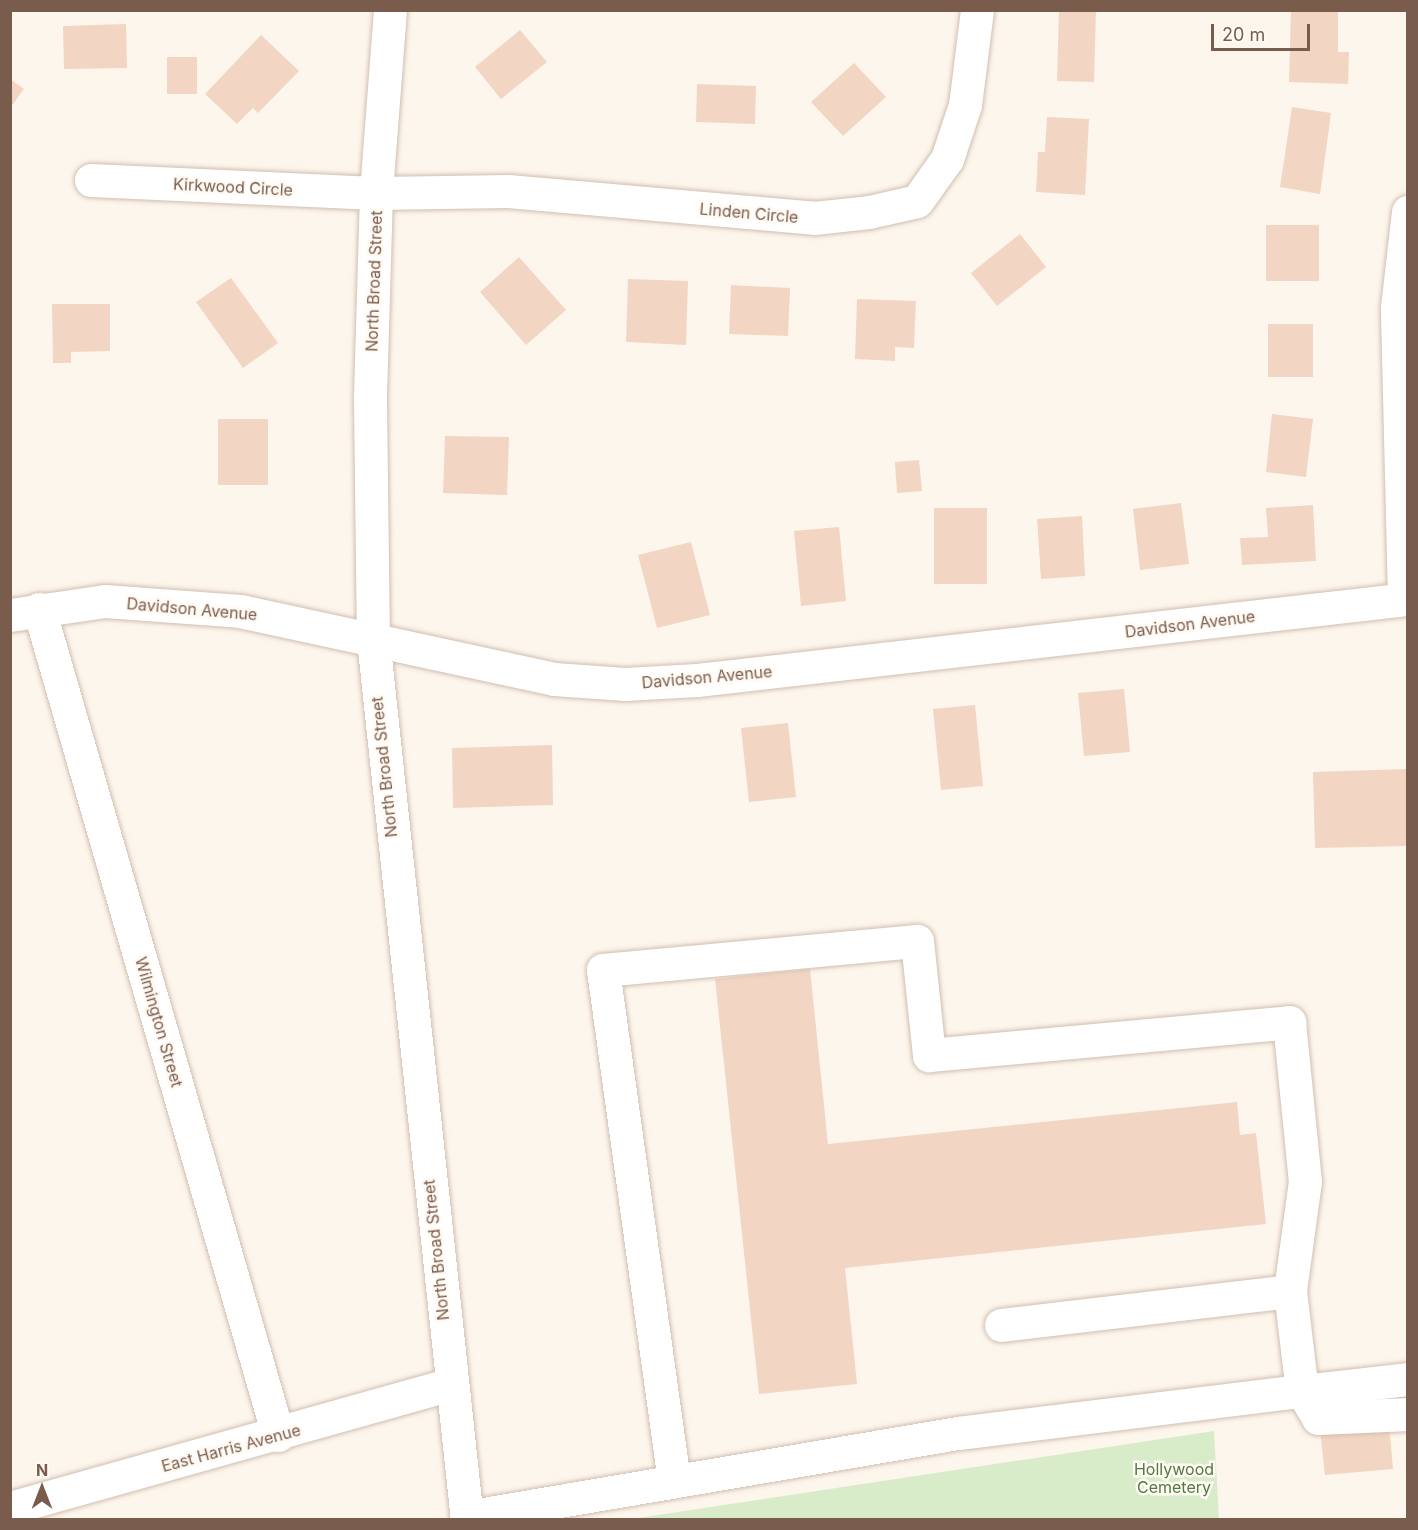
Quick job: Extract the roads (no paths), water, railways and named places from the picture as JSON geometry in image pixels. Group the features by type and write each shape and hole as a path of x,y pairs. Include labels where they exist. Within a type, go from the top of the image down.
{"street":[{"name":"North Broad Street","path":"390,10 376,193 370,400 373,639 450,1384 467,1518"},
{"name":"Linden Circle","path":"376,193 508,191 814,218 917,201 947,159 965,105 977,10"},
{"name":"Kirkwood Circle","path":"91,180 376,193"},
{"path":"1406,599 1397,307 1407,212"},
{"name":"Davidson Avenue","path":"25,612 105,601 240,611 554,679 625,684 697,680 1406,599"},
{"name":"Wilmington Street","path":"25,612 278,1435"},
{"path":"674,1481 603,970 917,941 929,1055 1289,1022 1305,1181 1290,1291 1302,1391 1318,1418 1407,1414"},
{"path":"1001,1325 1290,1291"},
{"path":"467,1518 958,1432 1407,1379"},
{"name":"East Harris Avenue","path":"10,1508 278,1435 450,1384"}],"park label":[{"name":"Hollywood Cemetery","path":"1174,1478"}]}
